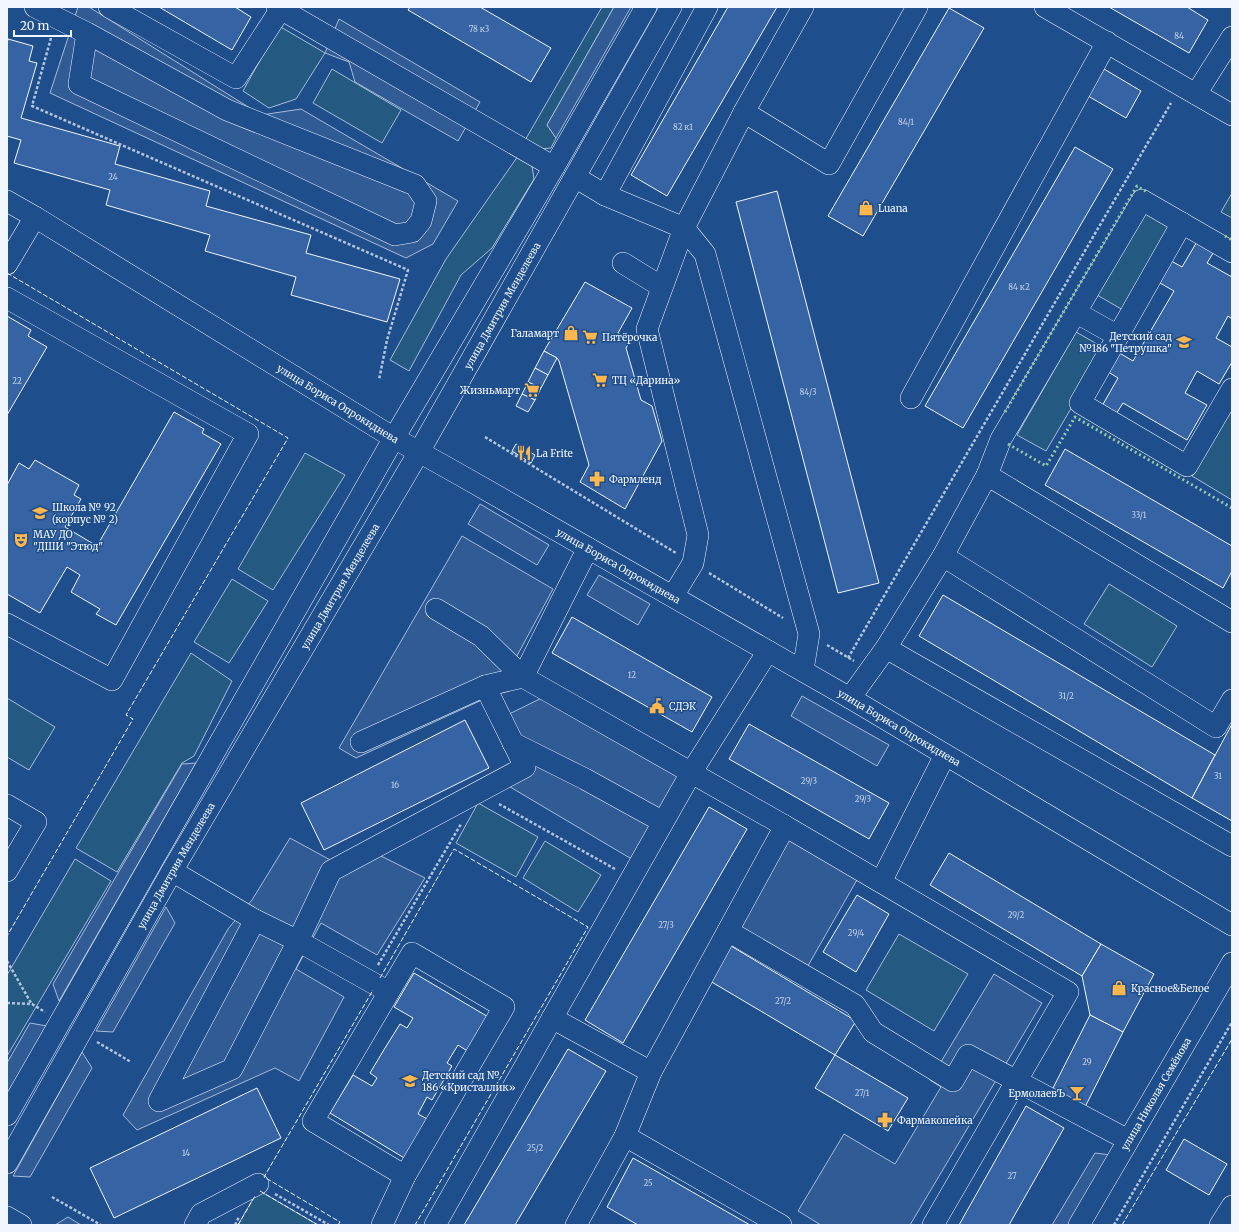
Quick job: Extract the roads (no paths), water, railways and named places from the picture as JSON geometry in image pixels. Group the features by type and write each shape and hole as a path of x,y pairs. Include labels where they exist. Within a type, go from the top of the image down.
{"street":[{"path":"34,7 87,33 227,110 416,185 426,201 421,221 412,232 395,235 79,84 87,33"},
{"path":"109,7 236,78 280,8 554,167"},
{"path":"7,1115 394,438 554,167 646,7"},
{"name":"улица Дмитрия Менделеева","path":"7,1163 172,871 419,452 671,7"},
{"path":"605,195 707,7"},
{"path":"673,596 693,563 698,535 647,329 684,228 744,112 803,7"},
{"path":"744,112 829,164 917,7"},
{"path":"1045,7 1232,115"},
{"path":"1189,90 1232,37"},
{"path":"911,398 1107,42"},
{"path":"575,178 605,195 684,228 705,254 809,634 802,670"},
{"path":"850,698 886,648 943,556 988,475 1001,439 1077,313 1142,200 1232,252"},
{"name":"улица Бориса Опрокиднева","path":"7,201 394,438 802,670 1232,925"},
{"path":"7,264 35,217"},
{"path":"1182,223 1080,403 1187,466 1232,389"},
{"path":"623,263 662,287"},
{"path":"7,298 248,434 112,680 7,624"},
{"path":"1077,313 1118,336"},
{"path":"988,475 1232,622"},
{"path":"361,742 485,686 523,677 588,548"},
{"path":"943,556 1216,727 1232,700"},
{"path":"436,609 481,636 523,677 785,826 1068,992 933,1225"},
{"path":"886,648 1232,846"},
{"path":"435,1225 691,772 768,651"},
{"path":"255,920 159,1101 232,1068 298,941 331,871 525,767 485,686"},
{"path":"513,743 585,779 663,822 662,823"},
{"path":"881,882 945,755"},
{"path":"7,805 36,822 7,871"},
{"path":"577,1225 625,1136 651,1072 785,826"},
{"path":"172,871 255,920 298,941 389,992"},
{"path":"728,931 855,1005 872,1032 953,1082 968,1055 1128,1140"},
{"path":"382,1225 405,1176 504,1007 412,953 313,1121 405,1176"},
{"name":"улица Николая Семёнова","path":"1079,1225 1232,962"},
{"path":"552,1018 651,1072"},
{"path":"625,1136 781,1225"},
{"path":"195,1225 201,1214 258,1184"},
{"path":"1220,1225 1232,1206"},
{"path":"7,1217 21,1225"}],"place":[{"name":"Luana","path":"866,208"},
{"name":"Галамарт","path":"571,333"},
{"name":"Пятёрочка","path":"590,337"},
{"name":"Детский сад №186 \"Петрушка\"","path":"1184,342"},
{"name":"ТЦ «Дарина»","path":"600,380"},
{"name":"Жизньмарт","path":"532,390"},
{"name":"La Frite","path":"524,453"},
{"name":"Фармленд","path":"597,479"},
{"name":"Школа № 92 (корпус № 2)","path":"40,513"},
{"name":"МАУ ДО \"ДШИ \"Этюд\"","path":"21,540"},
{"name":"СДЭК","path":"657,706"},
{"name":"Красное&Белое","path":"1119,988"},
{"name":"Детский сад № 186 «Кристаллик»","path":"410,1081"},
{"name":"ЕрмолаевЪ","path":"1077,1093"},
{"name":"Фармакопейка","path":"885,1120"}]}
